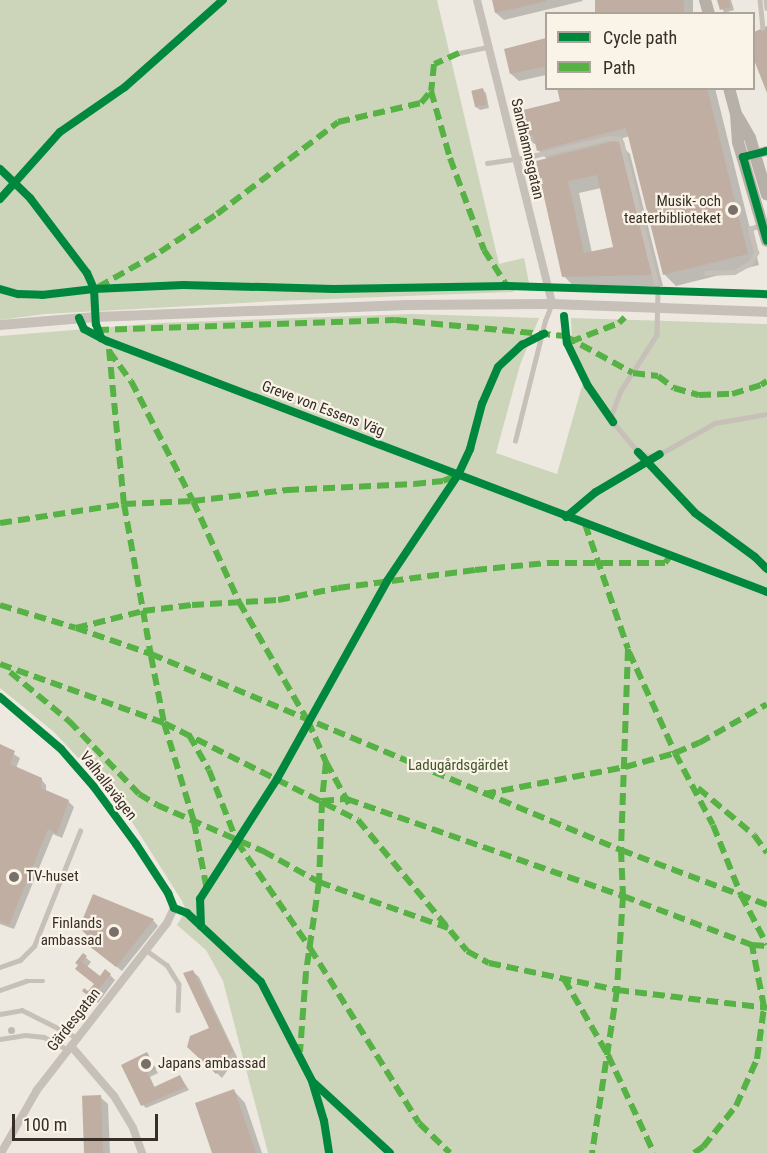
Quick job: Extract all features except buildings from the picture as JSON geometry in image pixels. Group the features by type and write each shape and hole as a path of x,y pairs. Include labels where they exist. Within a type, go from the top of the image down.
{"main road":[{"path":"729,90 735,114 755,154 762,224 767,241"},
{"path":"758,171 767,195"}],"street":[{"name":"Sandhamnsgatan","path":"477,0 552,304"},
{"path":"0,325 63,319 277,309 552,304 657,306 767,312"},
{"name":"Valhallavägen","path":"0,697 53,742 94,787 136,844 168,893 174,908"},
{"name":"Gärdesgatan","path":"1,1153 27,1105 167,923 174,908"},
{"path":"70,1048 114,1096 133,1128 142,1153"}],"lane":[{"path":"760,0 763,28"},
{"path":"766,0 767,8"},
{"path":"459,53 489,47"},
{"path":"487,163 514,157 528,157 609,138 620,140 657,285 657,335 621,391 612,415 613,422 638,452 649,456 660,454 715,423 767,414"},
{"path":"706,273 734,272 750,263 756,253 750,229 762,224"},
{"path":"515,441 545,321 552,304"},
{"path":"0,967 20,960 34,946 80,831"},
{"path":"146,950 167,965 179,984 178,1010"},
{"path":"0,990 26,981 43,981"},
{"path":"0,1014 22,1010 78,1038"},
{"path":"0,1039 25,1035 44,1036 70,1048"}],"green space":[{"path":"0,0 437,0 499,264 524,258 529,283 512,292 276,301 45,314 0,320"},
{"name":"Ladugårdsgärdet","path":"412,314 539,318 520,365 496,453 557,474 586,372 572,346 571,318 767,324 767,1153 268,1153 223,981 206,950 177,925 186,910 182,901 132,822 99,780 54,732 0,688 0,336 159,323"}],"marked path":[{"path":"459,53 434,64 431,91 450,158 484,250 507,286"},
{"path":"98,287 160,252 217,214 338,122 421,103 431,91"},
{"path":"570,342 619,323 625,317"},
{"path":"97,330 395,320 565,336 633,373 658,376 674,388 699,395 732,394 767,381"},
{"path":"109,349 124,504 151,656 164,723 194,822 207,890"},
{"path":"109,351 131,381 193,501 239,602 308,721 326,762 319,882 306,972 300,1052"},
{"path":"0,523 124,504 193,501 287,490 414,484 443,481 455,476"},
{"path":"585,524 628,649 621,850 623,896 617,990 592,1153"},
{"path":"0,605 76,628 143,611 192,605 278,600 338,588 475,570 547,563 665,563 671,555"},
{"path":"76,628 151,654 621,850 767,905"},
{"path":"629,652 675,753 713,825 741,895 767,945"},
{"path":"0,664 164,723 358,820 467,951 489,963 617,990 767,1008"},
{"path":"10,672 69,721 139,794 157,805 263,851 319,882 448,928"},
{"path":"484,794 625,767 675,753 699,743 767,704"},
{"path":"189,735 209,770 237,842 310,948 419,1123 450,1153"},
{"path":"326,762 349,804"},
{"path":"698,788 754,835 767,853"},
{"path":"322,801 347,799 623,896 752,945 767,946"},
{"path":"694,1153 703,1147 736,1106 757,1059 764,1007 752,945"},
{"path":"564,979 608,1055 654,1153"}],"cycle path":[{"path":"0,199 60,132 125,87 223,0"},
{"path":"767,151 743,157 767,241"},
{"path":"0,169 30,198 87,273 94,289 96,324 101,338"},
{"path":"0,289 18,294 42,295 94,289 183,285 334,289 507,286 767,294"},
{"path":"564,316 567,343 588,386 613,422"},
{"name":"Greve von Essens Väg","path":"79,318 84,329 107,341 767,592"},
{"path":"201,926 200,899 277,779 387,581 458,475 470,449 482,404 498,367 522,345 544,334"},
{"path":"638,452 695,513 755,557 767,569"},
{"path":"566,517 596,492 660,454"},
{"path":"0,697 61,749 94,787 136,844 168,893 174,908 187,913 261,982 312,1081 324,1121 329,1153"},
{"path":"314,1083 390,1153"}],"place":[{"name":"Musik- och teaterbiblioteket","path":"733,210"},
{"name":"TV-huset","path":"14,877"},
{"name":"Finlands ambassad","path":"114,932"},
{"name":"Japans ambassad","path":"146,1064"}]}
